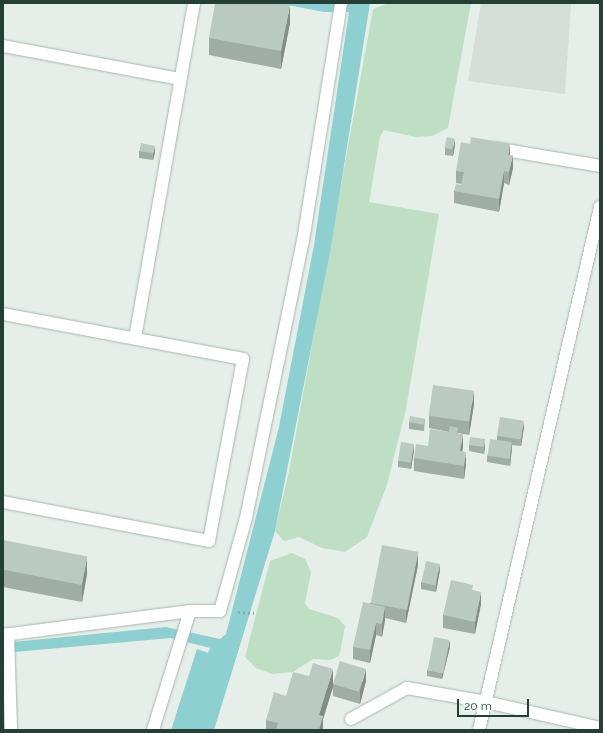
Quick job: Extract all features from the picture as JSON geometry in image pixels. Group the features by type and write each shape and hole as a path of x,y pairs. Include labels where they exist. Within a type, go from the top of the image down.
{"street":[{"path":"135,338 194,3"},
{"path":"11,730 8,658 5,635 189,616 220,611 246,518 304,241 341,3"},
{"path":"3,46 180,79"},
{"path":"481,145 600,166"},
{"path":"479,730 600,207"},
{"path":"3,314 243,359 209,541 3,502"},
{"path":"153,730 189,616"},
{"path":"351,719 407,688 486,702 600,728"}],"path":[{"path":"235,612 254,614"}],"shaded area":[{"path":"481,3 571,3 565,94 468,81"}],"green space":[{"path":"389,3 471,3 448,128 432,136 416,137 384,130 380,137 369,202 439,214 406,409 387,485 367,537 345,552 322,548 299,537 284,541 275,531 289,471 373,9"},
{"path":"292,553 305,559 311,572 305,603 309,609 338,618 345,626 339,656 330,660 313,659 293,672 272,674 256,668 245,657 270,561"}],"water":[{"path":"277,3 370,3 331,247 275,531 214,730 171,730 197,649 208,653 210,648 171,638 3,653 3,643 166,627 220,639 226,634 279,427 314,245 349,12 324,12"}],"building":[{"path":"215,3 277,3 290,5 281,51 209,38"},
{"path":"447,137 455,139 452,150 444,148"},
{"path":"471,137 510,144 508,155 513,155 509,172 504,171 499,199 454,191 456,184 461,185 464,172 456,171 461,142 470,144"},
{"path":"141,143 155,146 153,154 139,151"},
{"path":"433,385 474,391 469,421 429,416"},
{"path":"410,416 425,419 424,425 409,422"},
{"path":"500,417 524,421 521,440 497,436"},
{"path":"450,426 458,428 457,434 463,434 460,451 466,452 464,466 414,458 416,444 428,446 430,429 449,432"},
{"path":"470,437 485,439 484,447 469,445"},
{"path":"490,439 512,442 509,459 488,456"},
{"path":"401,442 414,444 411,463 398,461"},
{"path":"3,540 87,556 82,585 3,570"},
{"path":"382,545 418,552 407,610 371,603"},
{"path":"426,561 440,564 435,585 421,583"},
{"path":"451,580 473,585 472,590 481,592 475,622 443,615"},
{"path":"363,602 385,607 382,624 376,623 370,650 353,647"},
{"path":"434,637 450,640 443,673 428,670"},
{"path":"340,661 366,669 359,692 333,684"},
{"path":"313,663 333,669 319,715 323,716 319,730 276,730 278,723 266,720 274,692 286,696 293,672 309,676"}]}
